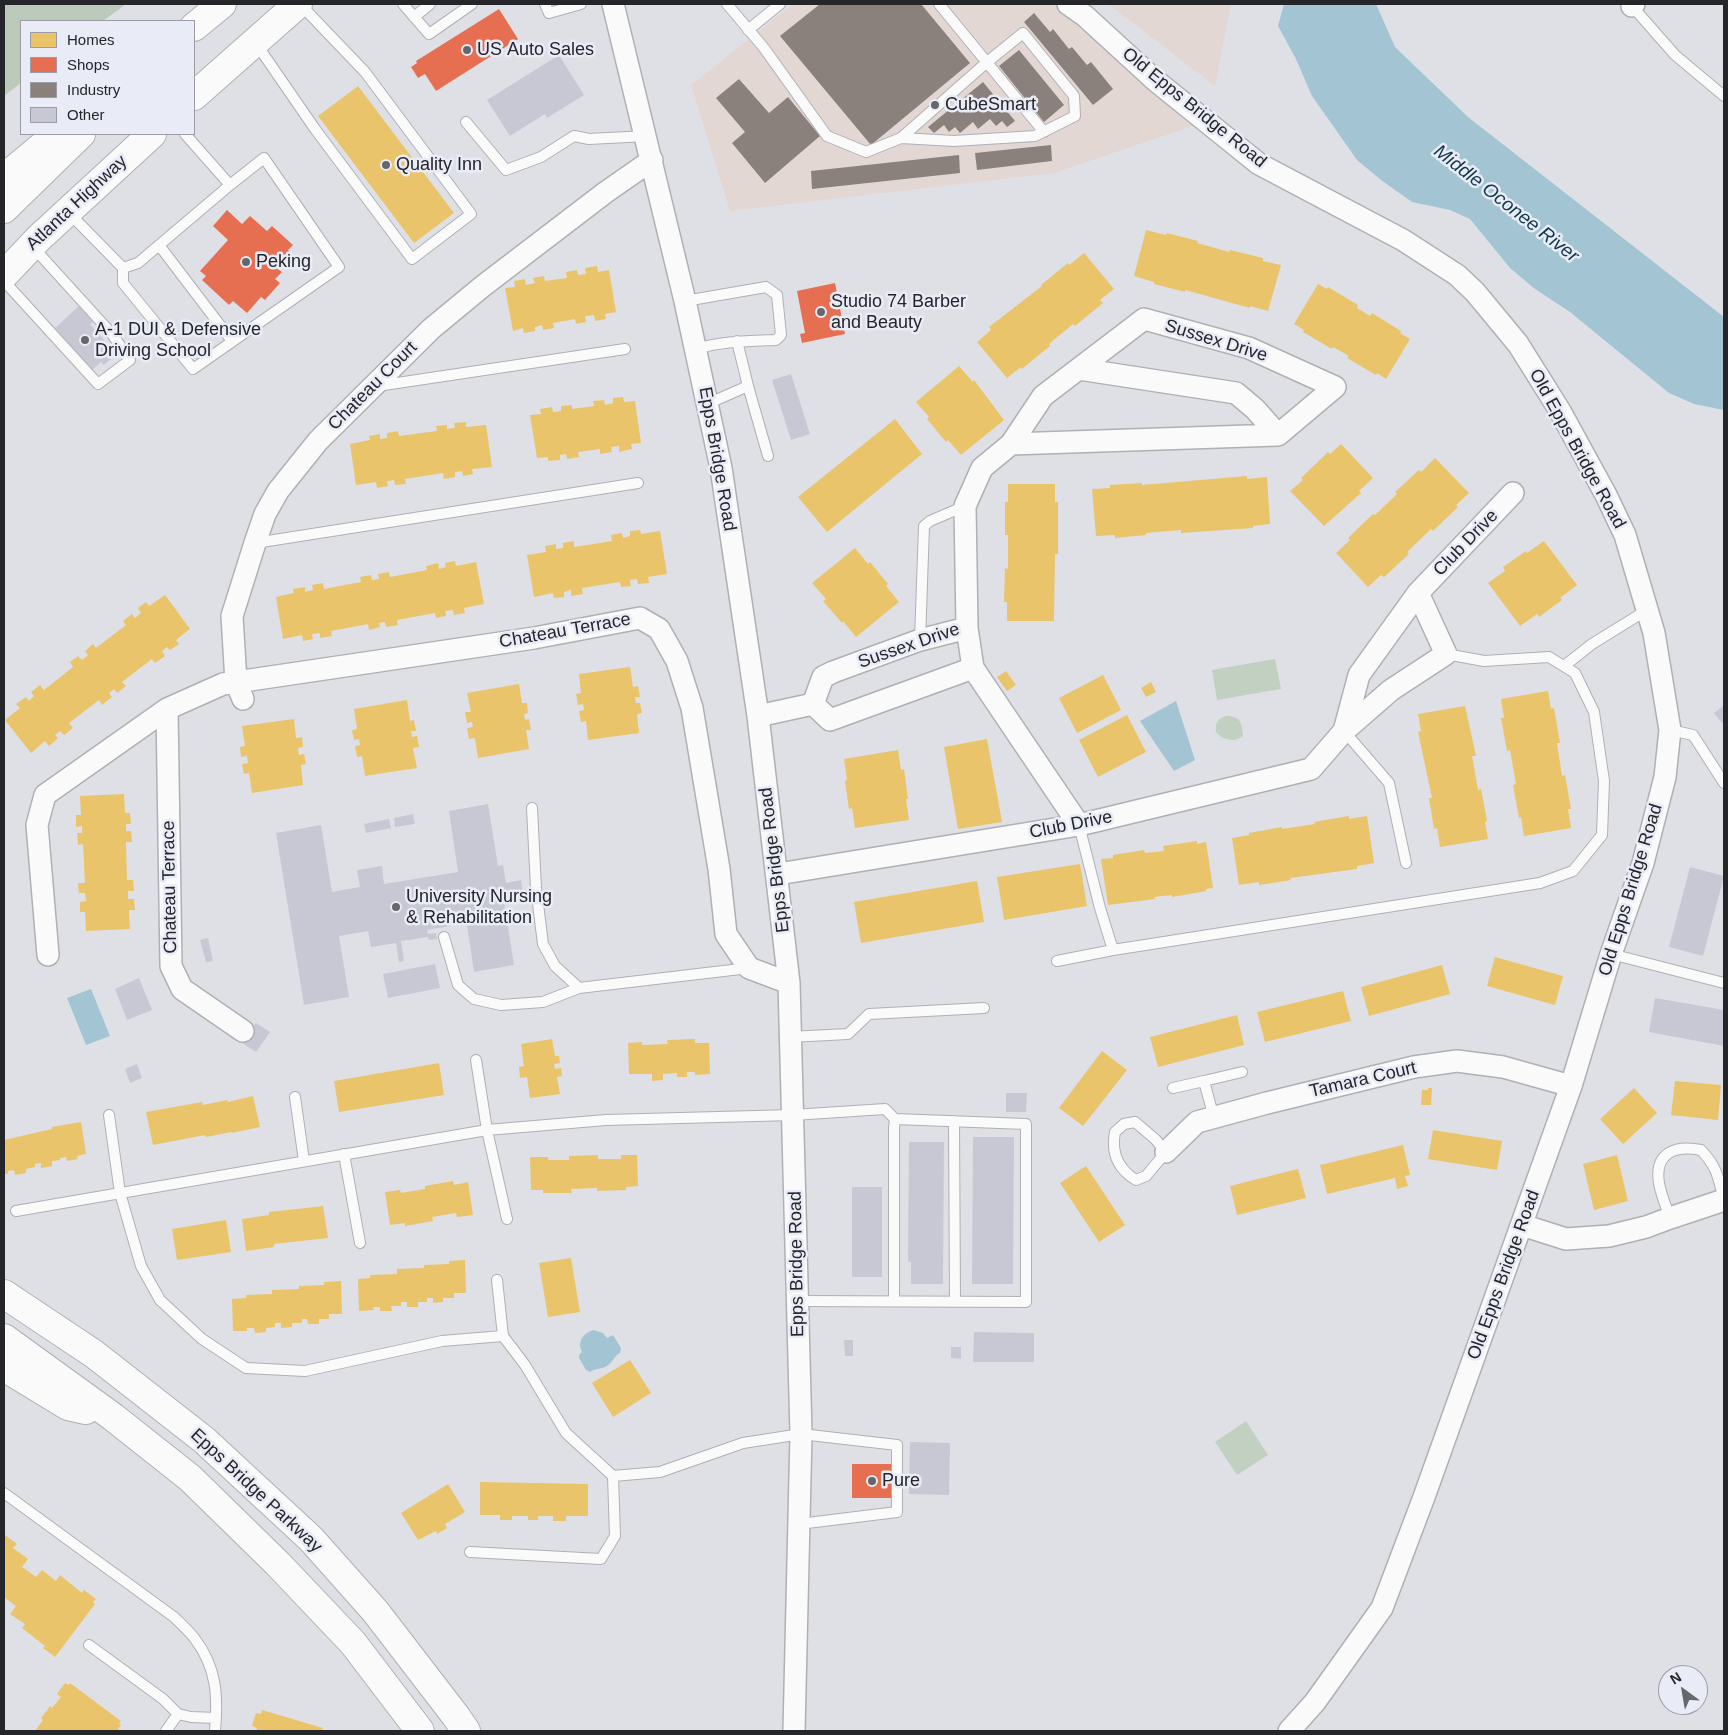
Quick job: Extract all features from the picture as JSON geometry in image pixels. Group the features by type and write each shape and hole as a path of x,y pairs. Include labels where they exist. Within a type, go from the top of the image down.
{"main road":[{"path":"195,27 222,4"},
{"path":"195,95 299,4"},
{"path":"4,178 57,135"},
{"path":"4,209 80,135"},
{"name":"Atlanta Highway","path":"4,274 31,246 151,135"},
{"name":"Epps Bridge Parkway","path":"4,1294 94,1354 204,1440 311,1539 375,1611 466,1731"},
{"name":"Epps Bridge Parkway","path":"4,1338 113,1417 190,1478 278,1564 353,1643 420,1731"},
{"path":"4,1367 68,1406 113,1417"}],"street":[{"name":"Epps Bridge Road","path":"613,4 685,300 721,468 758,716 778,874 789,983 801,1434 794,1731"},
{"name":"Old Epps Bridge Road","path":"1068,4 1085,16 1156,81 1259,164 1404,240 1457,275 1475,292 1518,344 1560,411 1606,495 1625,535 1654,633 1670,730 1664,777 1643,863 1611,954 1571,1086 1424,1497 1382,1608 1315,1702 1289,1731"},
{"name":"Chateau Court","path":"240,691 232,616 265,514 278,491 318,441 431,328 482,286 606,192 652,160"},
{"name":"Sussex Drive","path":"813,704 823,677 833,672 920,640 967,628 965,506 982,468 1011,444 1043,396 1144,319 1249,348 1335,388 1278,435"},
{"path":"1080,369 1236,393 1255,409 1278,435"},
{"path":"1011,444 1278,435"},
{"name":"Club Drive","path":"1344,731 1358,675 1418,592 1514,493"},
{"path":"1418,592 1446,654"},
{"name":"Chateau Terrace","path":"48,955 36,825 45,795 167,709 223,684 240,691 640,618 659,629 677,661 692,708 719,870 726,934 749,968"},
{"path":"967,628 973,668 1079,825"},
{"name":"Club Drive","path":"778,874 1079,825 1311,769 1344,731 1391,690 1446,654"},
{"path":"758,716 813,704 830,720 973,668"},
{"name":"Chateau Terrace","path":"167,709 171,966 182,989 243,1031"},
{"path":"749,968 789,983"},
{"name":"Tamara Court","path":"1166,1152 1197,1122 1267,1103 1414,1068 1457,1061 1503,1066 1571,1086"},
{"path":"1522,1225 1566,1239 1609,1236 1646,1227 1724,1200"}],"lane":[{"path":"255,41 315,129 412,259 471,214 365,72 299,4"},
{"path":"403,4 428,34 472,4"},
{"path":"414,17 430,4"},
{"path":"545,4 549,13 581,4"},
{"path":"727,4 827,136 866,152 901,138 1023,33 1074,96 1075,116 1035,136 954,141 901,138"},
{"path":"748,30 780,4"},
{"path":"939,4 1044,132"},
{"path":"1633,5 1675,55 1724,96"},
{"path":"466,122 506,170 542,157 574,136 589,139 646,136"},
{"path":"186,135 230,185"},
{"path":"67,212 123,268 123,283 193,368 339,267 264,158 138,263 123,268"},
{"path":"159,245 232,341"},
{"path":"4,281 98,384 130,360 112,334 31,246"},
{"path":"685,300 766,288 777,295 781,335 776,340 737,341 712,344 696,349"},
{"path":"737,341 768,456"},
{"path":"371,387 625,349"},
{"path":"707,404 748,386"},
{"path":"255,543 638,483"},
{"path":"920,640 924,526 930,521 965,506"},
{"path":"1564,666 1592,644 1647,610"},
{"path":"1057,962 1112,950 1540,883 1573,871 1602,835 1604,782 1594,712 1575,673 1549,657 1484,661 1446,654"},
{"path":"1670,730 1692,735 1724,783"},
{"path":"1344,731 1389,783 1406,863"},
{"path":"532,808 536,888 543,944 555,966 579,988"},
{"path":"1079,825 1112,950"},
{"path":"444,937 458,985 474,999 501,1006 543,1002 579,988 749,968"},
{"path":"1611,954 1724,983"},
{"path":"790,1037 848,1034 870,1014 984,1008"},
{"path":"476,1060 487,1130 507,1219"},
{"path":"1173,1088 1242,1072"},
{"path":"1204,1081 1214,1118"},
{"path":"295,1097 304,1161"},
{"path":"16,1211 487,1130 606,1120 793,1115 885,1109 896,1119 1026,1124 1026,1302 798,1301"},
{"path":"108,1115 120,1193 140,1266 160,1300 202,1339 246,1368 305,1371 442,1340 503,1336"},
{"path":"894,1301 894,1128 896,1119"},
{"path":"954,1121 954,1301"},
{"path":"1135,1122 1156,1139 1166,1152 1146,1176 1136,1180 1124,1173 1114,1151 1115,1132 1124,1124 1135,1122"},
{"path":"1670,1218 1659,1183 1658,1168 1665,1155 1679,1148 1701,1150 1712,1162 1719,1179 1724,1200"},
{"path":"344,1154 360,1243"},
{"path":"470,1552 601,1558 615,1536 613,1476 566,1433 525,1365 503,1336 497,1280"},
{"path":"613,1476 660,1472 743,1443 801,1434 897,1445 897,1512 799,1524"},
{"path":"4,1493 174,1617 196,1639 210,1665 218,1698 216,1731"},
{"path":"89,1645 163,1699 178,1714 190,1717 216,1718"},
{"path":"166,1731 178,1714"}],"shaded area":[{"name":"CubeSmart","path":"793,4 1058,4 1196,125 1054,173 730,211 691,85"},
{"path":"1108,4 1231,4 1215,86"}],"green space":[{"path":"4,4 126,4 104,20 20,20 20,84 4,96"},
{"path":"1275,659 1281,689 1217,700 1212,670"},
{"path":"1226,716 1234,717 1239,721 1243,736 1229,740 1216,732 1217,722 1220,718"},
{"path":"1246,1421 1268,1455 1237,1475 1215,1442"}],"water":[{"name":"Middle Oconee River","path":"1284,4 1376,4 1395,47 1468,117 1724,317 1724,410 1694,404 1669,393 1570,312 1535,289 1510,268 1470,219 1450,210 1412,202 1357,160 1312,96 1296,59 1278,26"},
{"path":"1176,701 1195,760 1174,771 1140,721"},
{"path":"91,989 110,1036 86,1045 67,998"},
{"path":"594,1330 603,1333 607,1338 613,1335 621,1348 620,1353 611,1363 590,1372 586,1370 579,1358 582,1352 580,1344 584,1335"}],"building: Homes":[{"name":"Quality Inn","path":"358,86 454,213 414,243 318,116"},
{"path":"1146,230 1198,241 1197,243 1229,252 1230,250 1263,258 1263,261 1281,265 1268,311 1154,284 1154,282 1134,276"},
{"path":"1084,253 1114,289 1100,300 1103,303 1075,326 1073,324 1022,369 1021,367 1007,378 977,342 991,330 989,327 1042,286 1068,263 1069,265"},
{"path":"597,266 598,272 609,270 616,312 605,314 606,319 595,321 594,315 585,316 586,322 576,324 575,319 553,323 554,328 543,330 542,325 535,327 535,331 524,333 523,328 513,331 505,288 515,287 514,281 525,279 526,285 535,283 533,278 544,276 545,281 567,278 566,272 577,270 578,275 586,274 585,268"},
{"path":"1318,284 1327,289 1328,287 1358,305 1357,308 1370,316 1372,313 1401,331 1400,333 1410,339 1386,379 1347,358 1349,356 1333,347 1332,349 1303,332 1304,330 1294,324"},
{"path":"959,366 973,382 974,380 1004,420 961,455 948,440 946,442 916,402"},
{"path":"623,397 624,402 635,401 641,443 631,444 632,449 619,452 619,446 611,447 612,452 600,454 600,449 578,452 579,457 567,459 566,454 560,455 560,460 548,461 548,457 537,458 530,415 541,414 540,409 552,407 553,412 561,411 561,406 572,405 572,409 594,406 593,401 604,400 605,405 613,403 613,398"},
{"path":"895,419 922,454 827,532 798,497"},
{"path":"466,422 466,427 486,425 492,467 472,469 473,474 463,476 462,471 455,472 455,477 444,479 443,473 405,479 406,484 395,485 394,480 387,481 388,486 377,488 376,482 356,485 350,444 370,440 369,436 380,434 380,439 387,438 387,433 398,431 399,436 437,431 436,426 447,425 447,429 455,428 454,423"},
{"path":"1341,444 1373,478 1359,491 1361,493 1324,526 1290,491 1303,480 1301,478 1328,452 1330,454"},
{"path":"1435,458 1469,493 1456,505 1458,507 1433,531 1431,529 1407,552 1409,554 1384,577 1381,575 1368,587 1336,553 1350,540 1348,538 1397,494 1395,492 1419,470 1421,472"},
{"path":"1247,476 1247,479 1267,477 1270,524 1253,526 1253,528 1181,533 1181,530 1115,538 1115,535 1096,536 1092,489 1110,488 1110,485 1142,483 1142,485"},
{"path":"1008,484 1055,484 1055,502 1058,502 1058,554 1055,554 1054,621 1007,621 1007,602 1004,602 1005,568 1008,569 1008,535 1005,535 1005,502 1008,502"},
{"path":"640,530 641,534 660,531 667,574 648,577 649,583 638,584 637,579 630,580 631,586 621,587 620,582 582,588 583,594 571,596 571,590 564,592 564,597 554,598 553,593 534,597 527,555 546,552 545,546 556,544 556,549 563,548 563,543 574,541 574,547 612,541 611,535 622,533 623,538 630,536 630,531"},
{"path":"1544,541 1577,585 1560,598 1562,600 1539,617 1537,614 1520,626 1488,583 1505,571 1503,567"},
{"path":"855,548 868,564 870,562 888,584 886,586 899,602 856,637 823,601 826,599 812,583"},
{"path":"455,561 456,566 476,562 484,604 464,608 465,613 454,615 453,610 445,611 446,616 436,618 435,613 397,620 398,625 386,627 385,622 379,623 380,627 369,630 368,624 331,631 332,636 320,638 320,633 312,634 313,639 303,641 302,635 283,639 276,597 294,593 293,589 305,587 305,592 313,590 312,585 323,583 324,589 361,582 360,577 371,575 372,580 379,579 378,574 389,572 390,577 427,570 426,566 438,563 439,569 446,567 445,563"},
{"path":"165,595 190,629 176,640 179,644 170,650 167,647 162,651 165,656 155,663 152,659 122,682 126,686 117,693 114,689 109,693 112,697 102,705 99,700 69,723 73,728 64,735 60,731 55,735 58,738 49,746 45,741 31,753 5,720 20,708 16,704 26,697 29,701 34,696 31,692 40,685 44,690 73,667 70,662 78,656 82,660 88,655 85,651 93,644 96,648 126,625 123,621 132,614 135,618 141,613 138,608 146,602 149,606"},
{"path":"630,667 633,687 638,686 640,697 635,697 636,703 640,703 642,713 637,714 639,733 588,740 586,721 581,722 579,711 584,710 583,704 578,705 576,694 581,693 579,674"},
{"path":"1006,671 1016,685 1007,691 997,677"},
{"path":"1103,675 1121,710 1077,733 1059,698"},
{"path":"1151,682 1156,692 1146,697 1141,688"},
{"path":"519,684 522,703 527,703 528,713 524,714 525,720 529,719 531,730 526,730 529,749 478,758 475,738 469,739 467,728 473,727 472,722 467,723 465,712 471,712 467,693"},
{"path":"1548,691 1551,709 1554,708 1560,743 1557,743 1562,776 1565,775 1571,809 1568,809 1571,828 1524,836 1513,785 1516,784 1510,750 1507,751 1501,718 1504,718 1501,699"},
{"path":"407,700 410,721 414,720 416,731 411,731 412,737 417,736 419,747 413,748 417,768 365,776 362,756 357,757 355,746 360,745 359,739 354,740 352,730 357,729 354,709"},
{"path":"1465,706 1476,756 1472,756 1478,790 1481,789 1487,821 1485,822 1488,839 1440,847 1437,828 1434,829 1429,798 1432,798 1418,732 1421,731 1418,714"},
{"path":"1127,715 1146,752 1098,777 1079,740"},
{"path":"294,719 296,738 302,737 303,747 298,748 299,755 304,754 306,764 301,765 303,785 252,793 249,773 244,774 242,764 248,763 247,756 241,757 240,747 245,746 242,726"},
{"path":"987,739 1002,822 958,829 944,747"},
{"path":"898,750 901,770 904,769 909,820 855,828 852,808 849,809 844,759"},
{"path":"124,794 125,813 130,813 131,824 126,824 126,831 131,831 132,842 126,842 127,880 133,880 134,891 128,891 128,899 134,899 135,910 129,910 130,929 86,931 85,912 80,912 80,902 86,901 85,893 79,893 78,883 85,883 83,844 78,845 77,833 82,833 82,826 76,827 76,815 81,815 80,796"},
{"path":"1349,816 1349,819 1367,816 1374,863 1357,866 1357,869 1290,878 1291,880 1259,885 1259,882 1239,885 1232,838 1249,835 1249,833 1315,824 1314,822"},
{"path":"1197,841 1197,844 1206,842 1213,888 1172,897 1172,895 1154,897 1155,899 1108,905 1101,859 1144,850 1145,853 1164,851 1163,846"},
{"path":"1080,864 1087,906 1004,920 997,877"},
{"path":"977,881 984,922 861,943 854,902"},
{"path":"1495,957 1563,976 1555,1005 1487,986"},
{"path":"1442,965 1450,994 1369,1016 1361,987"},
{"path":"1343,991 1351,1021 1265,1042 1257,1012"},
{"path":"1237,1015 1244,1045 1158,1067 1150,1037"},
{"path":"552,1039 555,1056 559,1056 560,1063 554,1064 555,1069 561,1068 562,1076 557,1077 560,1094 530,1098 527,1077 520,1078 519,1067 524,1066 521,1044"},
{"path":"695,1039 695,1043 709,1043 710,1074 695,1075 695,1072 687,1072 687,1077 677,1077 677,1073 663,1074 663,1080 652,1081 652,1074 629,1074 628,1043 642,1042 642,1045 668,1044 667,1040"},
{"path":"1102,1051 1127,1070 1083,1126 1059,1108"},
{"path":"439,1063 444,1095 339,1112 334,1081"},
{"path":"1675,1081 1721,1085 1718,1120 1671,1115"},
{"path":"1428,1088 1432,1088 1431,1105 1421,1105 1422,1090 1428,1090"},
{"path":"1634,1088 1657,1113 1623,1144 1600,1119"},
{"path":"253,1096 260,1127 153,1145 146,1112 202,1102 203,1105 227,1100 228,1102"},
{"path":"81,1122 86,1154 77,1156 78,1159 67,1161 66,1157 60,1158 60,1160 52,1161 52,1166 41,1168 41,1163 35,1164 35,1167 26,1169 26,1173 15,1175 14,1170 4,1174 4,1140 52,1129 52,1127"},
{"path":"1433,1130 1502,1141 1497,1170 1428,1159"},
{"path":"1403,1145 1410,1175 1405,1176 1408,1186 1397,1189 1395,1178 1327,1194 1320,1165"},
{"path":"598,1155 598,1159 621,1159 621,1155 637,1155 638,1186 626,1187 626,1190 597,1191 597,1188 571,1189 572,1193 543,1193 543,1190 531,1190 530,1157 548,1157 548,1160 569,1160 569,1156"},
{"path":"1617,1155 1628,1201 1594,1210 1583,1164"},
{"path":"1086,1166 1125,1225 1099,1242 1060,1183"},
{"path":"1298,1169 1306,1198 1237,1215 1230,1186"},
{"path":"453,1181 454,1185 468,1182 473,1215 457,1217 456,1213 432,1217 433,1221 405,1226 405,1223 390,1225 385,1192 400,1190 401,1193"},
{"path":"323,1206 328,1238 274,1244 274,1247 246,1251 242,1219 269,1215 269,1212"},
{"path":"226,1220 231,1252 177,1260 172,1229"},
{"path":"571,1258 580,1312 548,1317 539,1263"},
{"path":"465,1260 466,1293 454,1293 454,1298 443,1298 443,1302 433,1303 433,1298 427,1298 427,1302 418,1302 418,1307 407,1307 407,1302 401,1302 401,1306 391,1306 392,1311 380,1311 380,1307 373,1307 374,1310 359,1311 358,1279 370,1278 370,1275 397,1274 397,1269 424,1268 424,1265 449,1264 449,1261"},
{"path":"341,1281 342,1314 329,1314 329,1319 319,1319 319,1324 308,1324 307,1319 302,1319 302,1323 292,1323 292,1327 281,1328 281,1323 275,1323 275,1327 266,1328 266,1332 255,1333 254,1328 247,1328 247,1331 233,1331 232,1299 246,1298 246,1295 272,1294 272,1290 299,1289 299,1286 324,1285 324,1282"},
{"path":"630,1360 651,1393 613,1417 592,1383"},
{"path":"480,1482 588,1484 588,1516 566,1516 566,1521 553,1521 553,1516 538,1516 538,1520 528,1520 528,1516 512,1516 512,1520 500,1520 500,1515 480,1515"},
{"path":"448,1484 465,1512 445,1524 447,1528 437,1534 436,1531 418,1540 401,1513"},
{"path":"5,1535 17,1544 13,1548 28,1559 22,1567 36,1577 42,1570 56,1581 60,1575 82,1593 84,1590 96,1599 93,1602 95,1604 55,1657 43,1648 45,1646 22,1628 25,1624 10,1614 16,1606 4,1597"},
{"path":"65,1683 69,1685 70,1683 121,1721 117,1731 35,1731 43,1720 41,1718 50,1706 52,1708 61,1697 57,1694"},
{"path":"262,1710 323,1728 321,1731 256,1731 257,1728 252,1726 256,1713 261,1714"}],"building: Shops":[{"name":"US Auto Sales","path":"499,9 518,39 436,91 425,74 418,78 411,67 417,63 416,61"},
{"name":"Peking","path":"227,210 242,224 250,216 267,231 272,226 293,245 288,250 292,254 278,269 282,272 275,279 280,283 265,300 261,297 247,313 233,301 229,305 202,280 206,276 200,271 228,240 213,226"},
{"name":"Studio 74 Barber and Beauty","path":"835,283 845,334 802,343 800,334 805,333 797,291"},
{"name":"Pure","path":"852,1464 893,1464 893,1498 852,1498"}],"building: Industry":[{"path":"820,4 921,4 970,63 871,145 780,36"},
{"path":"1034,13 1050,32 1053,29 1069,49 1072,47 1087,65 1091,62 1113,89 1093,105 1024,22"},
{"path":"1019,50 1064,105 1044,122 999,66"},
{"path":"739,79 769,113 788,97 820,136 765,183 732,143 745,132 716,98"},
{"path":"983,82 1015,121 1007,127 1002,121 996,126 990,119 978,129 973,122 960,133 955,127 949,132 944,125 934,133 928,127"},
{"path":"1051,145 1052,161 977,170 975,153"},
{"path":"959,155 960,173 812,189 811,171"}],"building: Other":[{"path":"559,55 584,95 547,118 545,114 510,136 487,100"},
{"name":"A-1 DUI & Defensive Driving School","path":"79,306 93,322 90,324 112,349 108,353 112,358 104,365 101,362 92,370 55,328"},
{"path":"791,374 810,434 791,440 772,380"},
{"path":"1724,705 1724,725 1714,713"},
{"name":"University Nursing & Rehabilitation","path":"488,804 498,866 503,865 506,883 521,880 523,893 503,896 514,965 474,972 466,918 449,920 450,926 427,930 428,934 436,933 437,939 429,940 428,937 401,941 404,961 399,962 396,943 371,947 368,931 339,936 349,997 304,1005 276,833 321,825 332,892 360,887 357,870 382,866 384,884 458,872 449,811"},
{"path":"413,814 415,824 395,827 394,818"},
{"path":"389,819 391,828 366,833 364,824"},
{"path":"1690,867 1724,876 1703,956 1669,947"},
{"path":"208,938 213,961 206,962 200,940"},
{"path":"435,964 440,988 388,998 383,974"},
{"path":"139,978 152,1010 127,1020 115,989"},
{"path":"1655,998 1724,1010 1724,1046 1649,1032"},
{"path":"256,1023 270,1032 256,1052 242,1043"},
{"path":"137,1064 142,1078 130,1083 125,1069"},
{"path":"1006,1093 1027,1093 1026,1112 1006,1112"},
{"path":"973,1137 1014,1137 1013,1284 972,1284"},
{"path":"909,1142 944,1142 943,1284 911,1284 911,1262 908,1262"},
{"path":"852,1187 882,1187 882,1277 852,1277"},
{"path":"974,1332 1034,1333 1034,1362 973,1362"},
{"path":"844,1340 853,1340 853,1356 845,1356"},
{"path":"951,1347 961,1347 961,1359 951,1358"},
{"path":"910,1442 950,1443 949,1495 909,1494"}],"place":[{"name":"US Auto Sales","path":"467,50"},
{"name":"CubeSmart","path":"935,105"},
{"name":"Quality Inn","path":"386,165"},
{"name":"Peking","path":"246,262"},
{"name":"Studio 74 Barber and Beauty","path":"821,312"},
{"name":"A-1 DUI & Defensive Driving School","path":"85,340"},
{"name":"University Nursing & Rehabilitation","path":"396,907"},
{"name":"Pure","path":"872,1481"}]}
